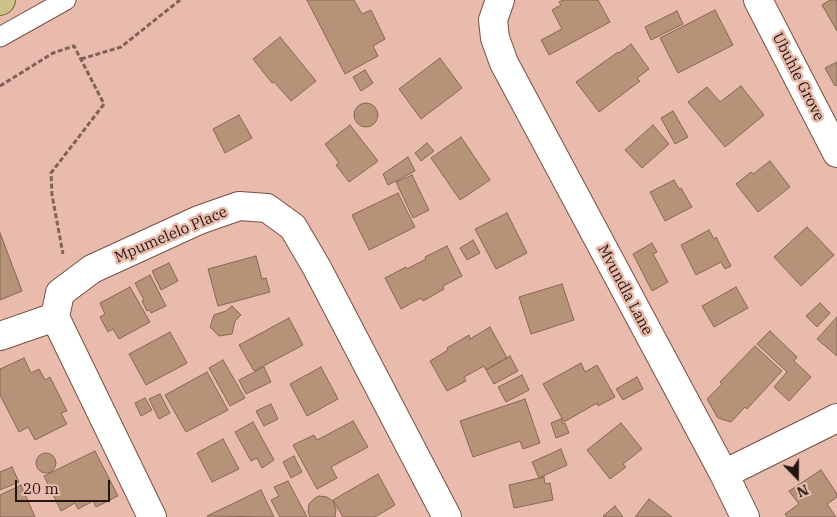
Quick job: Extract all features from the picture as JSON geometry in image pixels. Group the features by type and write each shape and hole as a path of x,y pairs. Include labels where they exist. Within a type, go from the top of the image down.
{"street":[{"name":"Mvundla Lane","path":"500,0 493,20 495,38 504,63 724,474 745,517"},
{"name":"Ubuhle Grove","path":"758,0 837,153"},
{"name":"Mpumelelo Place","path":"55,317 60,293 92,269 199,220 240,206 267,208 292,227 317,268 447,517"},
{"path":"0,336 55,317 152,517"},
{"path":"724,474 837,418"}],"lane":[{"path":"0,37 66,0"}],"path":[{"path":"80,59 121,47 180,0"},
{"path":"2,85 53,53 74,46 104,104 51,173 52,195 69,286"}],"building":[{"path":"307,0 354,0 362,14 371,10 385,39 373,46 378,56 345,74"},
{"path":"563,0 598,0 610,22 549,55 541,40 562,29 552,10 561,5 559,2"},
{"path":"830,0 837,0 837,31 822,5"},
{"path":"715,10 733,45 678,73 660,38"},
{"path":"677,11 683,24 651,40 645,27"},
{"path":"280,37 316,81 291,101 274,82 272,83 253,59"},
{"path":"631,44 649,69 637,78 640,81 599,112 576,82"},
{"path":"440,58 462,88 421,119 399,89"},
{"path":"837,62 837,85 835,86 825,68"},
{"path":"365,70 373,83 361,91 353,77"},
{"path":"741,86 764,115 725,147 688,102 707,87 720,102"},
{"path":"361,103 371,103 378,110 378,120 371,127 361,127 354,120 354,110"},
{"path":"673,111 688,137 675,144 661,118"},
{"path":"239,115 252,138 225,153 213,129"},
{"path":"350,125 378,161 349,182 336,165 339,163 325,144"},
{"path":"653,125 669,144 642,168 625,150"},
{"path":"461,137 490,180 460,200 431,158"},
{"path":"427,143 434,151 421,161 415,153"},
{"path":"408,157 415,171 388,185 383,174"},
{"path":"770,161 790,187 758,212 736,184 751,172 753,174"},
{"path":"412,175 429,210 413,218 396,182"},
{"path":"674,180 692,207 665,221 650,192"},
{"path":"398,193 415,227 369,250 352,215"},
{"path":"507,213 527,253 496,269 475,229"},
{"path":"807,227 834,255 801,286 774,257"},
{"path":"709,230 714,239 716,237 731,266 725,269 721,262 696,275 681,245"},
{"path":"0,233 22,291 0,300"},
{"path":"473,240 480,253 467,260 460,248"},
{"path":"652,243 657,252 653,254 668,282 652,291 633,254"},
{"path":"447,246 462,276 443,286 444,289 423,301 421,298 401,309 385,278 406,267 407,269"},
{"path":"256,256 262,279 266,278 270,292 218,306 208,269"},
{"path":"169,263 178,281 161,290 152,271"},
{"path":"150,275 166,306 151,313 150,310 147,311 142,301 144,300 135,283"},
{"path":"562,284 574,320 531,334 519,297"},
{"path":"130,287 150,322 119,339 113,329 108,332 100,317 105,314 100,303"},
{"path":"736,287 748,308 714,327 702,306"},
{"path":"820,303 830,313 817,327 806,316"},
{"path":"232,306 241,315 235,321 232,334 219,336 210,327 214,315 226,311"},
{"path":"837,317 837,356 817,339"},
{"path":"289,318 303,345 254,371 239,345"},
{"path":"490,327 507,358 486,370 484,366 464,377 466,381 447,391 430,361 469,335 470,339"},
{"path":"770,331 797,357 794,361 811,377 789,401 774,387 787,372 757,344"},
{"path":"170,332 187,363 146,385 129,354"},
{"path":"755,346 782,371 747,409 745,407 731,422 718,418 707,399 722,384 720,382"},
{"path":"510,356 518,371 494,384 486,370"},
{"path":"24,358 31,373 39,369 45,380 50,377 67,411 61,413 67,424 35,440 28,427 19,432 0,395 0,369"},
{"path":"223,360 245,398 230,406 209,368"},
{"path":"581,363 585,372 597,365 615,397 598,406 597,403 564,422 543,384"},
{"path":"264,367 271,382 246,394 239,380"},
{"path":"321,367 338,399 307,416 290,384"},
{"path":"207,372 228,410 186,432 165,395"},
{"path":"522,375 529,390 506,402 498,387"},
{"path":"637,377 643,389 623,400 616,389"},
{"path":"160,394 170,413 159,419 149,399"},
{"path":"145,398 152,410 141,416 135,403"},
{"path":"525,399 540,443 523,449 520,441 473,457 460,421"},
{"path":"271,404 278,419 264,426 256,411"},
{"path":"561,419 569,433 556,438 551,423"},
{"path":"353,421 368,447 331,467 337,478 317,489 293,445 314,435 317,440"},
{"path":"253,422 274,460 262,468 257,458 251,461 235,432"},
{"path":"621,423 642,449 623,464 626,467 610,479 587,450"},
{"path":"223,439 239,469 212,482 197,453"},
{"path":"561,449 567,465 539,478 532,462"},
{"path":"95,451 118,496 96,507 93,501 78,509 75,503 61,511 44,476"},
{"path":"46,453 53,456 56,463 53,470 46,473 39,470 36,463 39,456"},
{"path":"294,456 302,472 291,478 283,462"},
{"path":"12,467 19,482 0,490 0,472"},
{"path":"821,470 837,494 837,497 827,504 836,517 787,517 785,514 799,504 789,491"},
{"path":"378,474 395,505 375,517 343,517 333,500"},
{"path":"544,477 545,484 550,483 553,500 514,508 509,485"},
{"path":"288,481 307,517 280,517 271,500 279,496 274,487"},
{"path":"21,485 35,517 0,517 0,495"},
{"path":"261,490 274,517 207,516"},
{"path":"319,496 327,497 333,501 336,509 335,517 310,517 308,512 309,504"},
{"path":"649,499 672,517 635,517"},
{"path":"615,506 623,517 603,516"}]}
